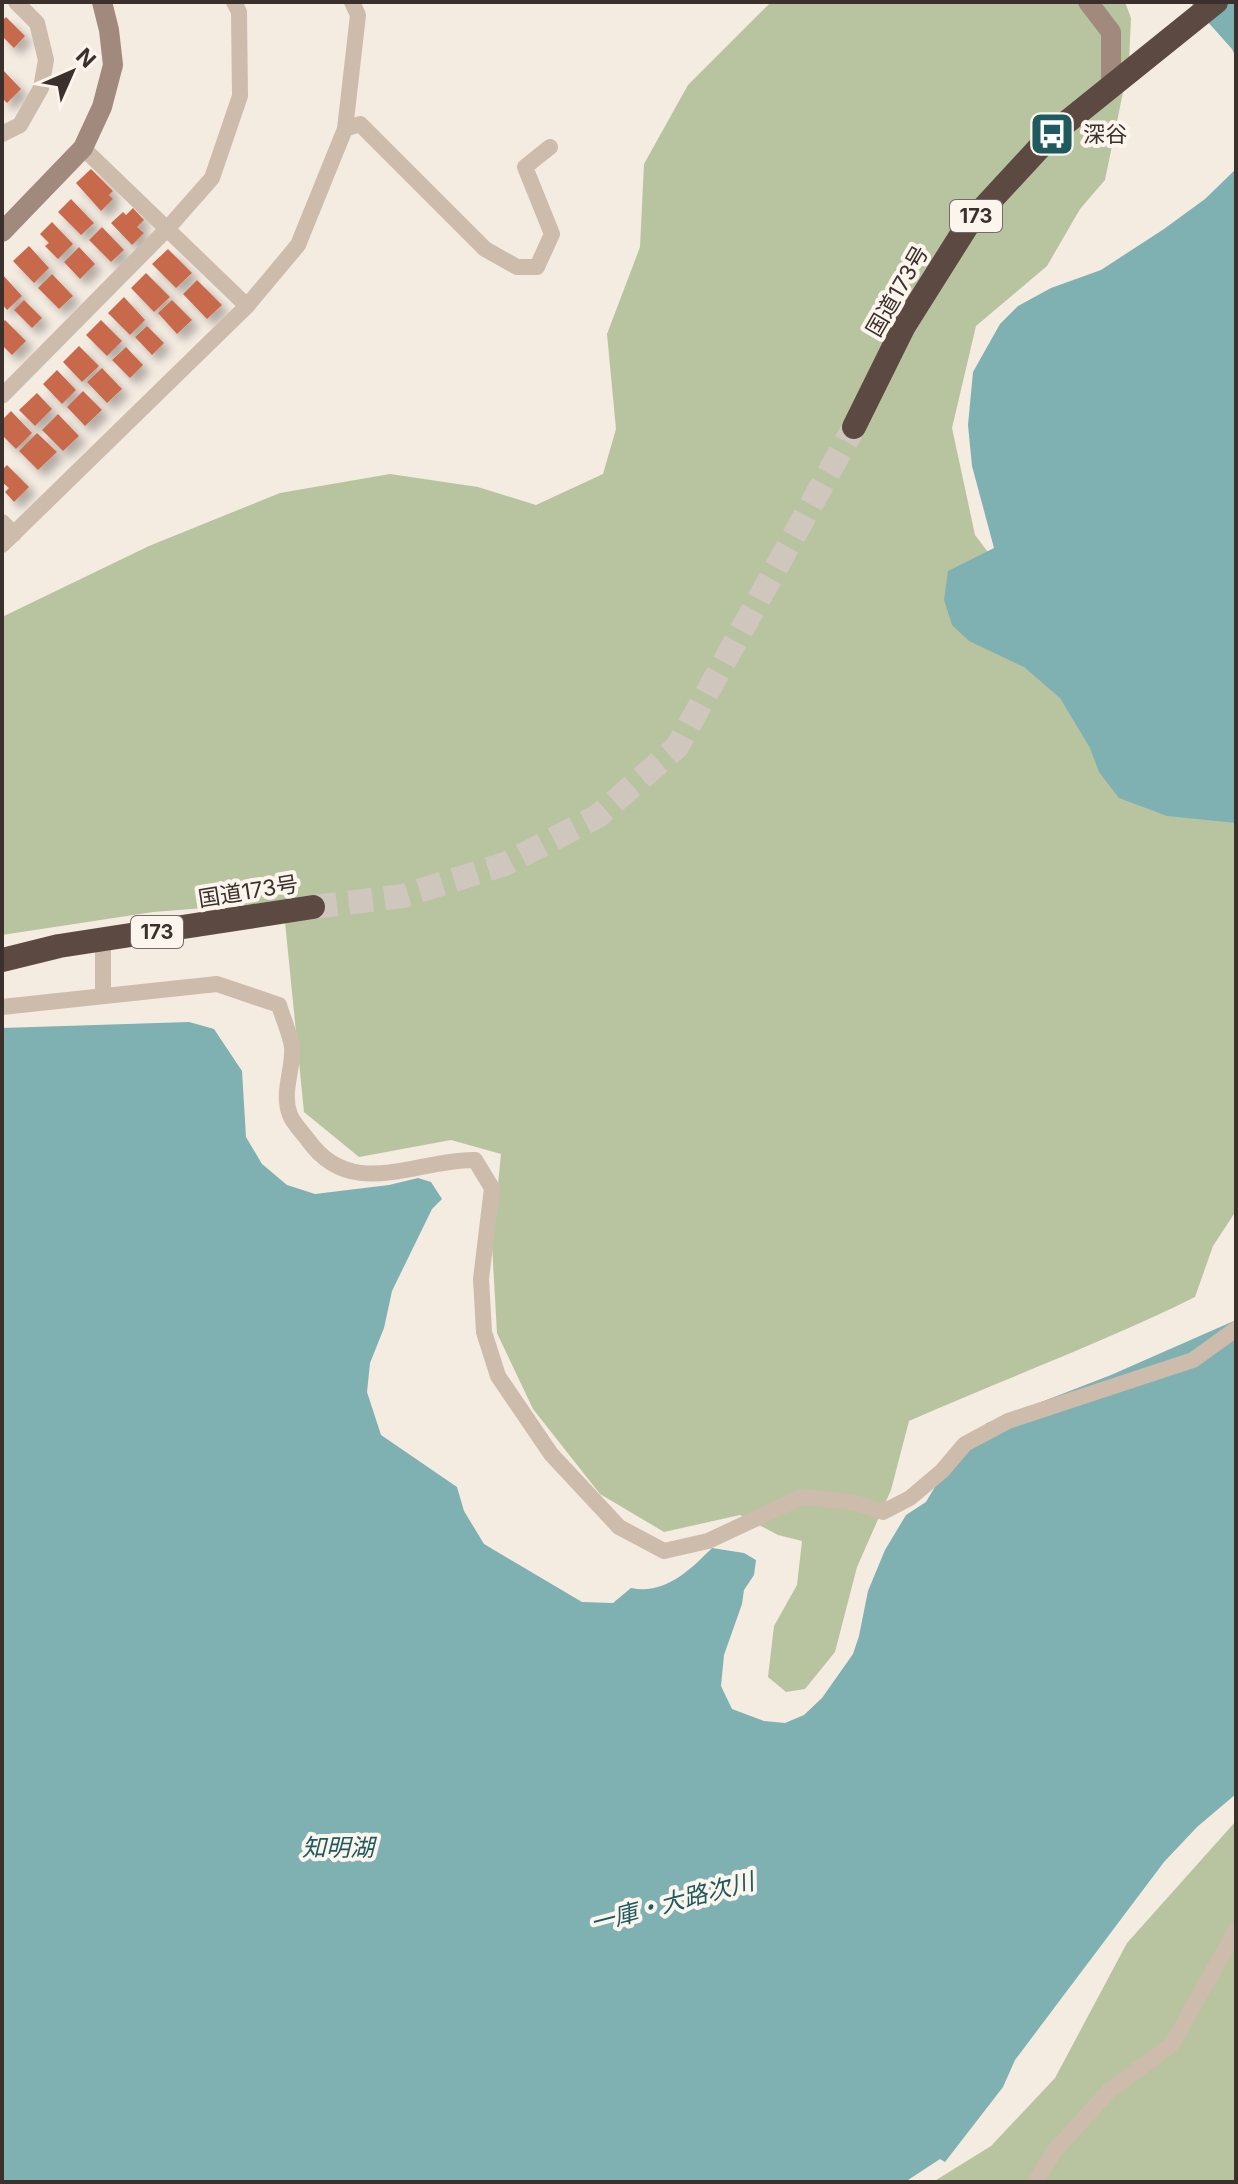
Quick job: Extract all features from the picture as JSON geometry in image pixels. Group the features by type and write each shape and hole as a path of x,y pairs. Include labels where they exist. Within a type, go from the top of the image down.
{"highway":[{"name":"国道173号","path":"854,427 904,326 967,226 1052,134 1216,2"},
{"name":"国道173号","path":"2,960 59,946 313,907"}],"street":[{"path":"3,132 20,125 41,88 46,60 37,23 16,2"},
{"path":"2,232 83,148 102,107 113,65 102,2"},
{"path":"2,396 168,228 212,178 240,96 239,12 234,2"},
{"path":"6,534 247,306 298,245 345,129 358,15 352,2"},
{"path":"1088,2 1111,32 1111,85"},
{"path":"345,129 360,124 485,249 517,267 537,267 552,234 525,167 550,147"},
{"path":"83,148 247,306"},
{"path":"103,939 103,996"},
{"path":"2,1007 217,984 279,1005 292,1049 286,1080 289,1114 314,1148 335,1166 370,1176 454,1160 475,1160 492,1188 481,1279 484,1332 498,1376 551,1454 619,1527 664,1551 708,1541 802,1497 853,1502 883,1512 910,1498 942,1471 965,1444 1008,1421 1193,1360 1236,1329"},
{"path":"1035,2182 1056,2149 1109,2091 1172,2044 1236,1930"}],"green space":[{"path":"771,2 1125,2 1131,18 1129,63 1105,180 1080,209 1047,266 976,326 952,428 975,535 1041,622 1236,730 1236,1211 1213,1246 1195,1297 909,1421 891,1490 857,1567 835,1652 805,1689 786,1692 768,1677 774,1626 797,1585 802,1541 778,1535 740,1515 664,1532 600,1494 533,1409 497,1333 492,1245 501,1154 451,1140 359,1157 304,1112 283,902 153,912 2,935 2,617 149,546 280,493 390,474 478,487 536,505 603,474 616,429 607,334 640,247 644,164 688,85"},
{"path":"1236,1821 1236,2182 933,2182 991,2146 1055,2078 1127,1943"}],"water":[{"path":"1190,2 1236,2 1236,58 1232,49"},
{"path":"1236,169 1236,823 1167,816 1119,798 1099,772 1090,748 1060,698 1024,667 969,641 952,625 944,600 948,571 994,548 972,466 968,425 973,372 1000,324 1018,306 1051,288 1101,270 1164,229 1205,199"},
{"name":"知明湖","path":"189,1022 214,1029 242,1071 246,1137 262,1164 287,1185 315,1194 389,1185 418,1178 431,1182 442,1199 432,1209 392,1291 384,1328 370,1363 367,1392 381,1435 457,1487 464,1511 484,1544 582,1602 613,1603 631,1588 655,1588 666,1584 686,1572 712,1548 744,1553 756,1560 754,1575 744,1590 724,1655 721,1686 732,1709 764,1721 785,1723 804,1715 822,1698 853,1654 868,1591 885,1550 906,1515 926,1502 962,1441 987,1423 1111,1375 1236,1320 1236,1794 1197,1827 1164,1862 1015,2060 1003,2087 945,2162 940,2159 905,2182 2,2182 2,1028"}],"building":[{"path":"6,17 25,36 14,48 2,36 2,21"},
{"path":"2,69 21,89 7,103 2,98"},
{"path":"91,169 113,191 109,195 113,199 101,211 76,183"},
{"path":"71,199 94,223 81,235 58,212"},
{"path":"133,208 144,220 137,227 144,233 132,245 111,223"},
{"path":"52,222 73,244 58,259 45,246 49,243 40,234"},
{"path":"102,227 124,250 111,262 89,240"},
{"path":"29,246 49,268 34,283 13,261"},
{"path":"79,247 95,264 80,279 64,262"},
{"path":"168,249 192,273 176,288 152,264"},
{"path":"146,273 170,297 154,312 131,288"},
{"path":"2,274 22,296 7,310 2,304"},
{"path":"52,274 73,296 59,309 38,288"},
{"path":"197,280 222,305 207,319 183,294"},
{"path":"124,297 145,320 130,335 108,313"},
{"path":"24,300 42,318 32,328 14,310"},
{"path":"172,300 192,320 177,334 158,313"},
{"path":"5,320 26,341 12,355 2,345 2,323"},
{"path":"101,320 122,341 107,356 86,335"},
{"path":"147,326 164,343 152,355 135,337"},
{"path":"79,346 99,366 82,382 63,362"},
{"path":"126,347 143,365 130,378 112,360"},
{"path":"102,368 122,389 107,403 87,382"},
{"path":"57,370 76,390 62,404 43,384"},
{"path":"83,391 102,410 85,426 67,407"},
{"path":"37,393 52,409 35,426 19,410"},
{"path":"11,411 32,433 16,449 2,435 2,420"},
{"path":"58,414 79,436 63,451 42,430"},
{"path":"37,433 57,452 38,470 19,451"},
{"path":"7,465 29,487 14,502 5,492 9,488 2,482 2,470"}],"tunnel":[{"path":"313,907 403,896 505,864 598,816 677,747 854,427"}],"place":[{"name":"深谷","path":"1052,134"}],"water label":[{"name":"一庫・大路次川","path":"672,1902"}]}
